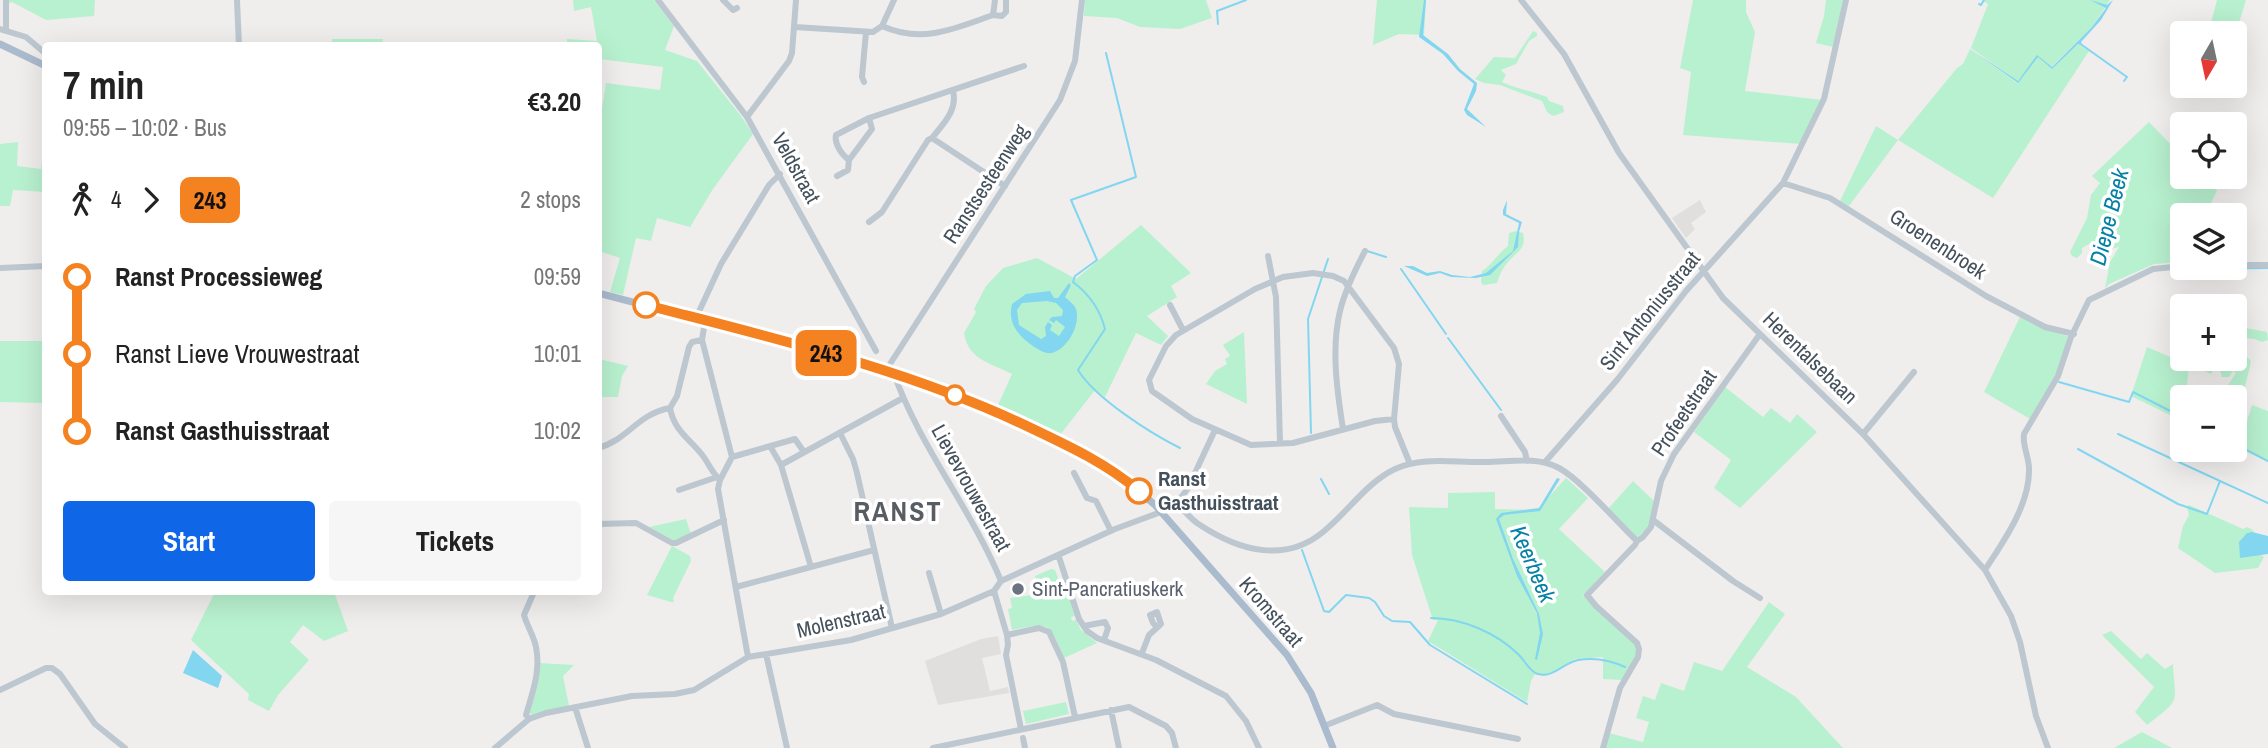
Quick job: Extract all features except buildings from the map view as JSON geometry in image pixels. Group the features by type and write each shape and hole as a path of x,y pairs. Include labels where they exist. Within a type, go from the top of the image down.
{"main road":[{"path":"0,44 42,64"},
{"name":"Kromstraat","path":"602,294 894,373 978,403 1080,451 1122,478 1154,504 1287,655 1307,686 1333,748"}],"street":[{"path":"6,0 3,29 26,37 42,51"},
{"path":"237,0 239,42"},
{"path":"658,0 747,117"},
{"path":"723,0 733,10 744,0"},
{"path":"731,0 737,8"},
{"name":"Veldstraat","path":"796,0 789,61 747,117 876,351"},
{"path":"795,27 873,32 882,26 894,0"},
{"path":"993,15 995,0"},
{"path":"882,26 899,34 929,36 993,15 1004,14 1006,0"},
{"name":"Ranstsesteenweg","path":"894,373 888,362 1065,91 1075,61 1082,0"},
{"name":"Herentalsebaan","path":"1521,0 1564,54 1619,153 1723,298 1863,434 1985,570 2015,629 2036,716 2048,748"},
{"name":"Sint Antoniusstraat","path":"1545,462 1617,380 1703,271 1783,183 1824,99 1846,0"},
{"path":"864,82 862,78 866,32"},
{"path":"849,160 835,141 836,135 869,118 1024,66"},
{"path":"869,222 882,212 955,104 953,92"},
{"path":"837,176 848,170 849,160 872,129 869,118"},
{"path":"932,138 1005,186"},
{"path":"696,318 721,264 769,185 780,174"},
{"name":"Groenenbroek","path":"1783,183 1810,190 1847,207 1986,296 2045,327 2074,334"},
{"path":"1343,429 1338,398 1336,337 1339,313 1365,251"},
{"path":"1268,256 1273,281 1280,443"},
{"path":"2247,265 2268,265"},
{"path":"0,268 42,266"},
{"path":"1985,570 2024,499 2029,468 2024,434 2058,376 2084,307 2096,295 2153,269 2170,267"},
{"path":"1394,419 1375,421 1293,443 1251,445 1213,432 1192,419 1152,391 1149,380 1166,346 1183,330 1273,281 1308,272 1333,276 1349,285 1398,356 1394,419 1410,464"},
{"path":"1170,305 1183,330"},
{"path":"705,321 702,340 732,457"},
{"name":"Profeetstraat","path":"1603,748 1620,688 1633,668 1639,649 1637,643 1596,606 1587,594 1648,532 1661,481 1674,454 1760,334"},
{"path":"495,748 529,719 546,713 632,696 675,694 694,690 748,657 718,479 701,454 678,430 672,421 670,408 677,396 689,347 692,342 702,340"},
{"path":"1863,434 1914,372"},
{"name":"Lievevrouwestraat","path":"894,373 903,398 992,559 1001,581"},
{"path":"899,388 911,379"},
{"path":"781,465 903,398"},
{"path":"602,446 613,442 649,414 670,408"},
{"path":"1501,416 1525,452 1527,461"},
{"path":"1021,729 1015,688 1006,655 1007,635 994,591 1001,581 1177,503 1185,493 1213,432"},
{"path":"840,433 853,459 892,628"},
{"path":"679,490 718,479 732,457 795,439 804,452"},
{"path":"770,446 781,465 811,567"},
{"path":"1177,503 1200,525 1234,544 1261,551 1302,546 1314,539 1384,475 1410,464 1545,462 1564,471 1637,541"},
{"path":"1074,473 1087,498 1096,501 1111,531"},
{"path":"602,524 636,523 677,543 724,520"},
{"path":"1653,520 1760,598"},
{"path":"736,587 874,550"},
{"path":"1059,557 1084,626 1093,635 1142,653 1226,696 1246,721 1259,748"},
{"path":"929,573 941,614"},
{"name":"Molenstraat","path":"748,657 851,640 941,614 994,591"},
{"path":"529,719 526,715 536,688 538,659 524,615 533,595"},
{"path":"1084,626 1105,622 1108,626 1104,640"},
{"path":"1142,653 1156,626"},
{"path":"1007,635 1039,628 1049,632 1063,662 1075,717"},
{"path":"766,654 787,748"},
{"path":"0,690 46,668 52,668 60,674 94,724 125,748"},
{"path":"1324,726 1377,705 1394,714 1518,739"},
{"path":"575,707 588,748"},
{"path":"933,748 1129,707 1162,723 1172,733 1176,748"},
{"path":"1111,709 1119,748"},
{"path":"1023,738 1025,748"}],"shaded area":[{"path":"1700,200 1706,212 1691,223 1695,229 1686,238 1672,218"},
{"path":"998,636 1001,654 982,658 990,691 1008,687 1009,693 938,705 925,661 981,639"}],"green space":[{"path":"8,0 95,0 94,16 46,20 12,2 8,4"},
{"path":"573,0 654,0 674,26 665,50 697,61 753,134 713,189 690,227 657,218 651,241 636,238 623,295 610,292 620,258 602,252 602,109 606,83 660,90 663,67 602,59 602,42 567,42 567,39 597,41 591,7 574,11"},
{"path":"1085,0 1206,0 1212,18 1180,29 1140,27 1117,18 1084,16"},
{"path":"1377,0 1426,0 1424,35 1399,34 1373,45"},
{"path":"1693,0 1746,0 1746,12 1755,32 1745,91 1822,100 1800,144 1683,135 1691,72 1680,68"},
{"path":"1826,0 1843,0 1833,47 1816,43"},
{"path":"1982,0 2110,0 2092,27 2051,67 2037,56 2052,69 2078,44 2089,51 1993,198 1898,140 1963,64 1970,49 2017,83 2022,76 2017,81 1971,48 1988,4"},
{"path":"2217,0 2246,0 2240,21 2211,21"},
{"path":"1533,31 1537,36 1529,41 1516,64 1501,70 1506,75 1502,82 1547,97 1549,101 1563,106 1564,112 1553,116 1547,112 1542,101 1475,79 1494,57 1515,58"},
{"path":"332,39 383,39 382,42 332,42"},
{"path":"2149,122 2170,144 2170,189 2217,191 2211,203 2170,203 2170,263 2154,264 2109,284 2105,289 2110,262 2119,247 2110,249 2094,241 2082,248 2082,253 2077,258 2070,252 2087,218 2091,195 2100,183 2092,176"},
{"path":"1876,126 1898,140 1849,206 1840,201"},
{"path":"18,142 17,166 41,169 42,163 42,192 13,190 10,206 0,206 0,144"},
{"path":"1141,225 1191,273 1171,286 1177,297 1147,316 1168,336 1161,345 1136,333 1105,397 1095,390 1060,435 998,405 1012,374 975,355 966,342 964,333 986,286 1003,268 1037,258 1076,279"},
{"path":"1509,233 1523,233 1522,246 1504,266 1497,283 1483,285 1482,271 1508,246"},
{"path":"2020,317 2069,337 2058,370 2030,419 1984,392"},
{"path":"2247,328 2267,332 2268,340 2262,342 2247,338"},
{"path":"1244,332 1247,404 1206,384 1215,371 1227,364 1225,359 1230,356 1223,345"},
{"path":"0,341 42,341 42,403 0,402"},
{"path":"2147,347 2170,357 2170,371 2188,371 2187,385 2170,385 2170,415 2131,396"},
{"path":"2247,357 2251,361 2246,385 2228,385 2236,373 2233,371 2247,371"},
{"path":"602,360 628,366 622,376 618,397 602,397"},
{"path":"2220,371 2233,371 2229,377 2222,377"},
{"path":"1725,387 1763,417 1771,408 1790,423 1797,414 1817,432 1740,508 1714,488 1731,460 1694,432"},
{"path":"2252,405 2268,411 2268,462 2247,452 2247,421"},
{"path":"1566,478 1588,498 1559,529 1605,572 1583,595 1635,643 1638,652 1623,680 1603,679 1603,657 1575,659 1546,676 1535,674 1527,702 1428,641 1438,620 1433,620 1412,555 1409,507 1448,508 1448,493 1495,492 1495,509 1537,510"},
{"path":"1633,481 1654,501 1648,526 1636,538 1607,510"},
{"path":"2189,505 2243,529 2247,527 2253,530 2259,554 2264,557 2258,568 2215,573 2178,548 2183,526 2189,515"},
{"path":"686,519 691,534 676,542 649,527"},
{"path":"672,546 690,556 691,561 673,598 674,602 647,595"},
{"path":"1051,569 1055,570 1062,589 1067,588 1075,616 1071,617 1072,621 1076,620 1081,630 1097,643 1064,658 1055,637 1047,628 1034,626 1012,630 1008,609 1012,608 1010,598 1038,594 1041,586 1035,576"},
{"path":"214,595 335,595 348,631 324,641 303,625 290,642 309,660 278,695 269,711 248,700 249,694 191,640"},
{"path":"1769,602 1785,614 1747,667 1796,697 1843,748 1605,748 1609,733 1643,742 1649,722 1636,718 1643,696 1655,700 1661,683 1684,691 1694,662 1722,671"},
{"path":"2111,631 2141,659 2147,653 2165,669 2173,664 2174,700 2147,725 2135,712 2154,687 2102,635"},
{"path":"539,663 574,665 563,676 569,706 532,716 529,712 539,678"},
{"path":"1066,702 1069,714 1026,724 1023,711"},
{"path":"2142,732 2172,748 2114,748"}],"water":[{"path":"1424,0 1423,35 1448,54 1460,69 1477,83 1467,109 1486,127 1467,115 1464,110 1474,84 1443,54 1419,37"},
{"path":"2090,0 2107,5 2113,0 2101,20 2081,42 2083,46 2078,44 2052,69 2038,57 2018,83 1970,49 2018,81 2037,55 2052,67 2092,27 2106,8"},
{"path":"1507,200 1506,214 1522,222 1518,247 1490,275 1476,278 1451,277 1440,273 1427,276 1404,266 1413,266 1427,273 1440,271 1470,277 1486,273 1513,251 1519,223 1503,215"},
{"path":"1069,283 1071,285 1065,297 1076,309 1075,329 1062,347 1047,353 1020,335 1011,318 1012,304 1026,294 1050,291 1054,298 1058,298","holes":["1022,303 1056,303 1063,310 1062,316 1049,320 1054,323 1056,320 1065,327 1059,336 1050,330 1052,325 1048,322 1045,327 1046,336 1041,339 1019,325 1017,310"]},
{"path":"1557,478 1560,479 1540,511 1504,515 1499,519 1513,559 1539,614 1543,634 1537,660 1540,633 1537,613 1517,576 1496,519 1501,513 1539,508"},
{"path":"2247,533 2268,536 2268,554 2240,558 2239,542"},
{"path":"193,650 222,676 218,688 183,673"}],"waterway":[{"path":"1218,24 1217,11 1246,0"},
{"path":"1979,4 1984,0"},
{"name":"Diepe Beek","path":"2082,45 2127,77 2124,81"},
{"path":"1106,53 1136,177 1071,200 1097,260 1075,276 1073,282 1093,302 1105,329 1078,370 1110,403 1180,448"},
{"path":"1367,251 1386,257"},
{"path":"1311,433 1308,319 1328,259"},
{"name":"Diepe Beek","path":"2247,268 2268,268"},
{"name":"Keerbeek","path":"1401,269 1446,334"},
{"name":"Keerbeek","path":"1448,338 1501,410"},
{"path":"2059,382 2129,402 2133,392 2170,411"},
{"path":"2118,434 2268,503"},
{"path":"2078,449 2178,504 2207,514 2220,481"},
{"path":"2247,450 2268,461"},
{"path":"1321,479 1329,494"},
{"path":"1302,550 1324,611 1329,612 1346,595 1369,598 1384,616 1392,621 1410,622 1430,645 1527,704"},
{"path":"1431,618 1467,624 1490,634 1510,647 1538,674 1549,674 1584,659 1602,660 1625,667"}],"bus line":[{"name":"243","path":"646,305 828,353 978,403 1080,451 1139,491"}],"place":[{"name":"Ranst Gasthuisstraat","path":"1139,491"},
{"name":"Sint-Pancratiuskerk","path":"1018,589"}],"district":[{"name":"RANST","path":"898,511"}]}
